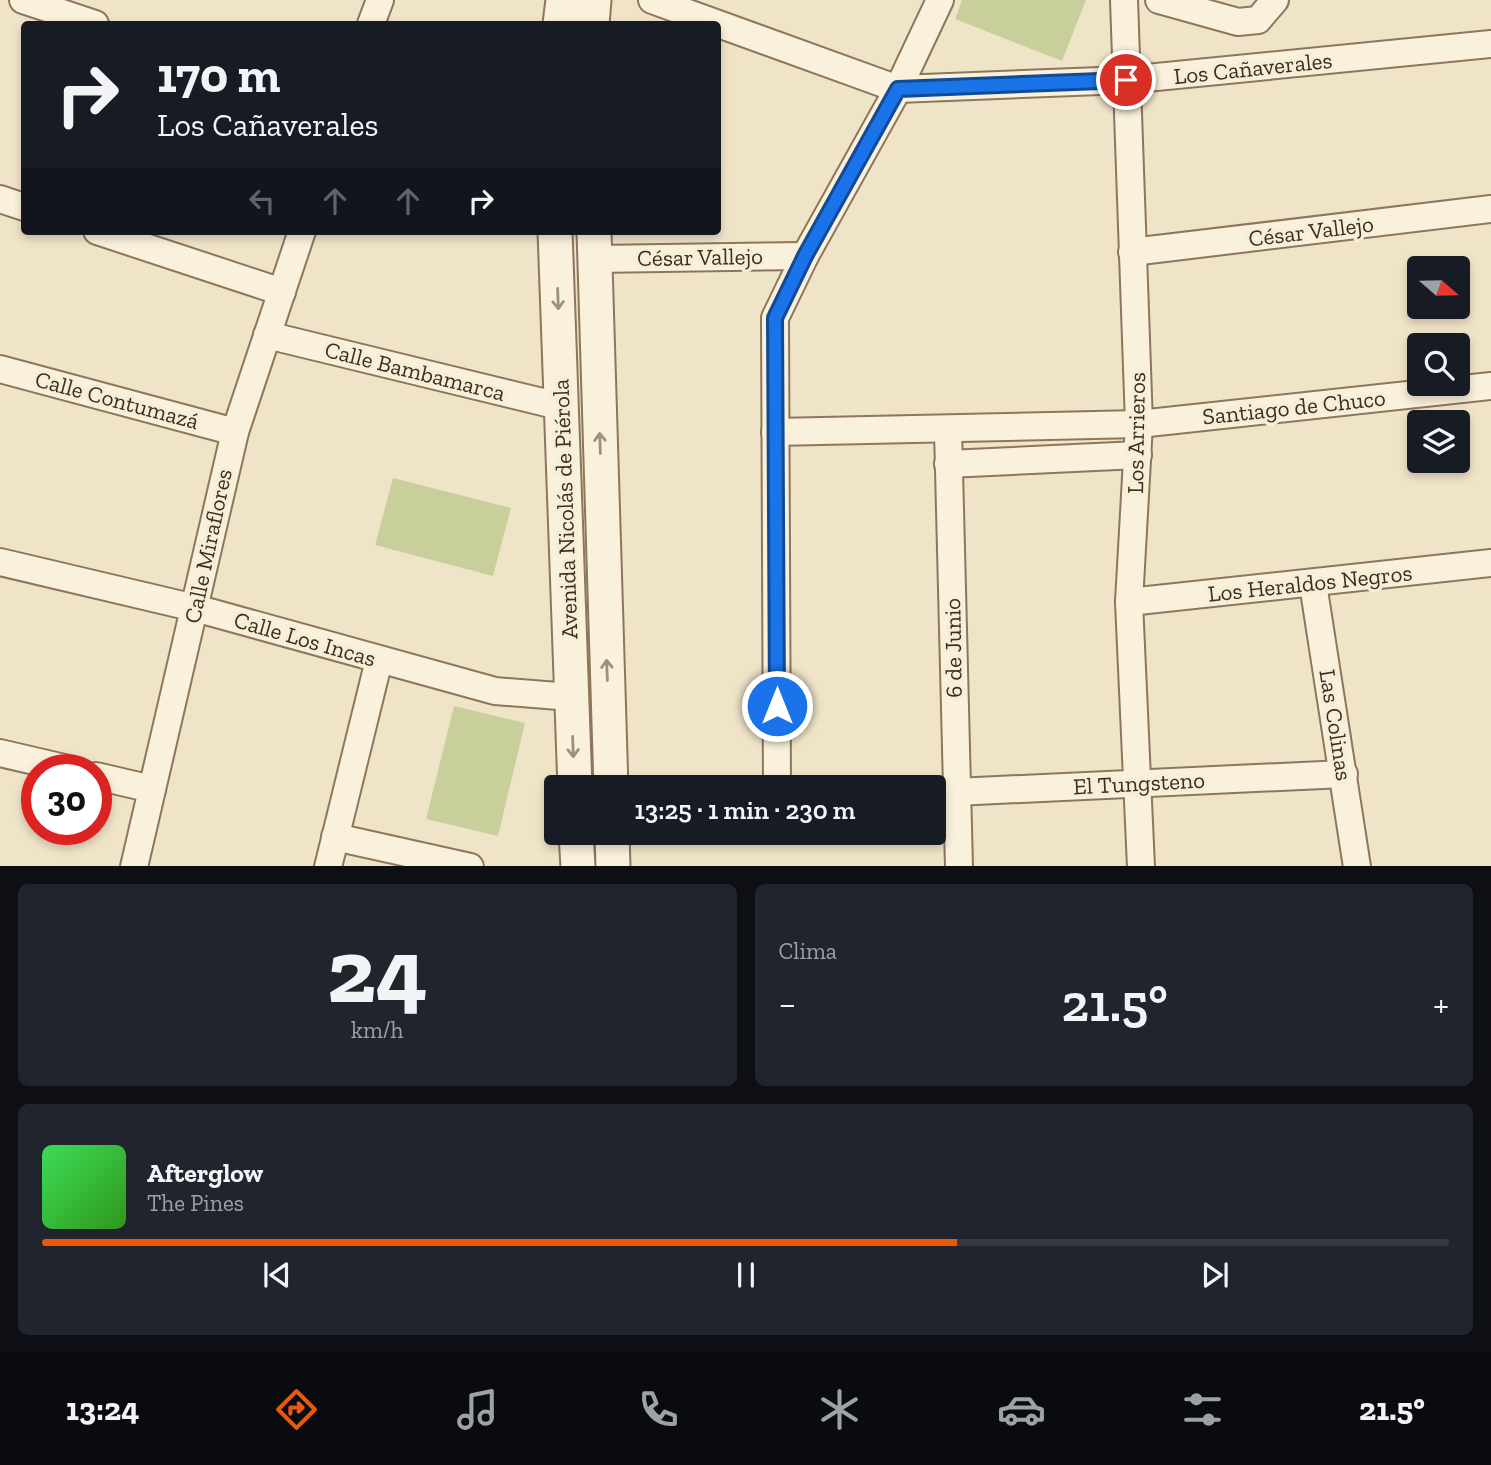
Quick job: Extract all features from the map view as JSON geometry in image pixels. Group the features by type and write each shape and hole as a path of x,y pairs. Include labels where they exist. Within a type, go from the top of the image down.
{"street":[{"path":"23,0 85,21"},
{"path":"372,21 380,0"},
{"path":"560,21 563,0"},
{"path":"592,21 594,0"},
{"name":"Los Cañaverales","path":"652,0 710,21"},
{"path":"777,775 775,318 805,256 898,89 940,0"},
{"name":"Los Arrieros","path":"1124,0 1139,424 1129,602 1141,866"},
{"path":"1159,0 1238,22 1266,10"},
{"name":"Los Cañaverales","path":"721,25 898,89 1126,80 1491,44"},
{"path":"0,199 21,206"},
{"name":"César Vallejo","path":"1132,252 1491,209"},
{"path":"109,235 282,292"},
{"name":"Calle Miraflores","path":"134,866 234,432 301,235"},
{"name":"Avenida Nicolás de Piérola","path":"555,235 574,775"},
{"name":"César Vallejo","path":"594,245 805,256"},
{"name":"Avenida Nicolás de Piérola","path":"594,245 611,775"},
{"name":"Calle Bambamarca","path":"267,335 563,407"},
{"name":"Calle Contumazá","path":"0,369 234,432"},
{"name":"Santiago de Chuco","path":"775,432 1139,424 1491,386"},
{"name":"6 de Junio","path":"945,775 948,430"},
{"path":"948,464 1138,455"},
{"name":"Los Heraldos Negros","path":"1129,602 1491,563"},
{"name":"Calle Los Incas","path":"1,565 195,608 495,691 571,696"},
{"name":"Las Colinas","path":"1313,584 1357,866"},
{"path":"328,866 379,660"},
{"path":"0,753 21,758"},
{"name":"El Tungsteno","path":"946,792 1344,774"},
{"path":"112,780 152,789"},
{"name":"6 de Junio","path":"946,797 959,866"},
{"path":"335,838 470,866"},
{"path":"577,845 578,866"},
{"path":"612,845 613,866"}],"green space":[{"path":"962,0 1086,0 1062,61 955,19"},
{"path":"393,478 511,508 493,576 375,545"},
{"path":"454,706 525,723 498,836 426,819"}],"route":[{"path":"777,706 775,318 805,256 898,89 1126,80"}]}
